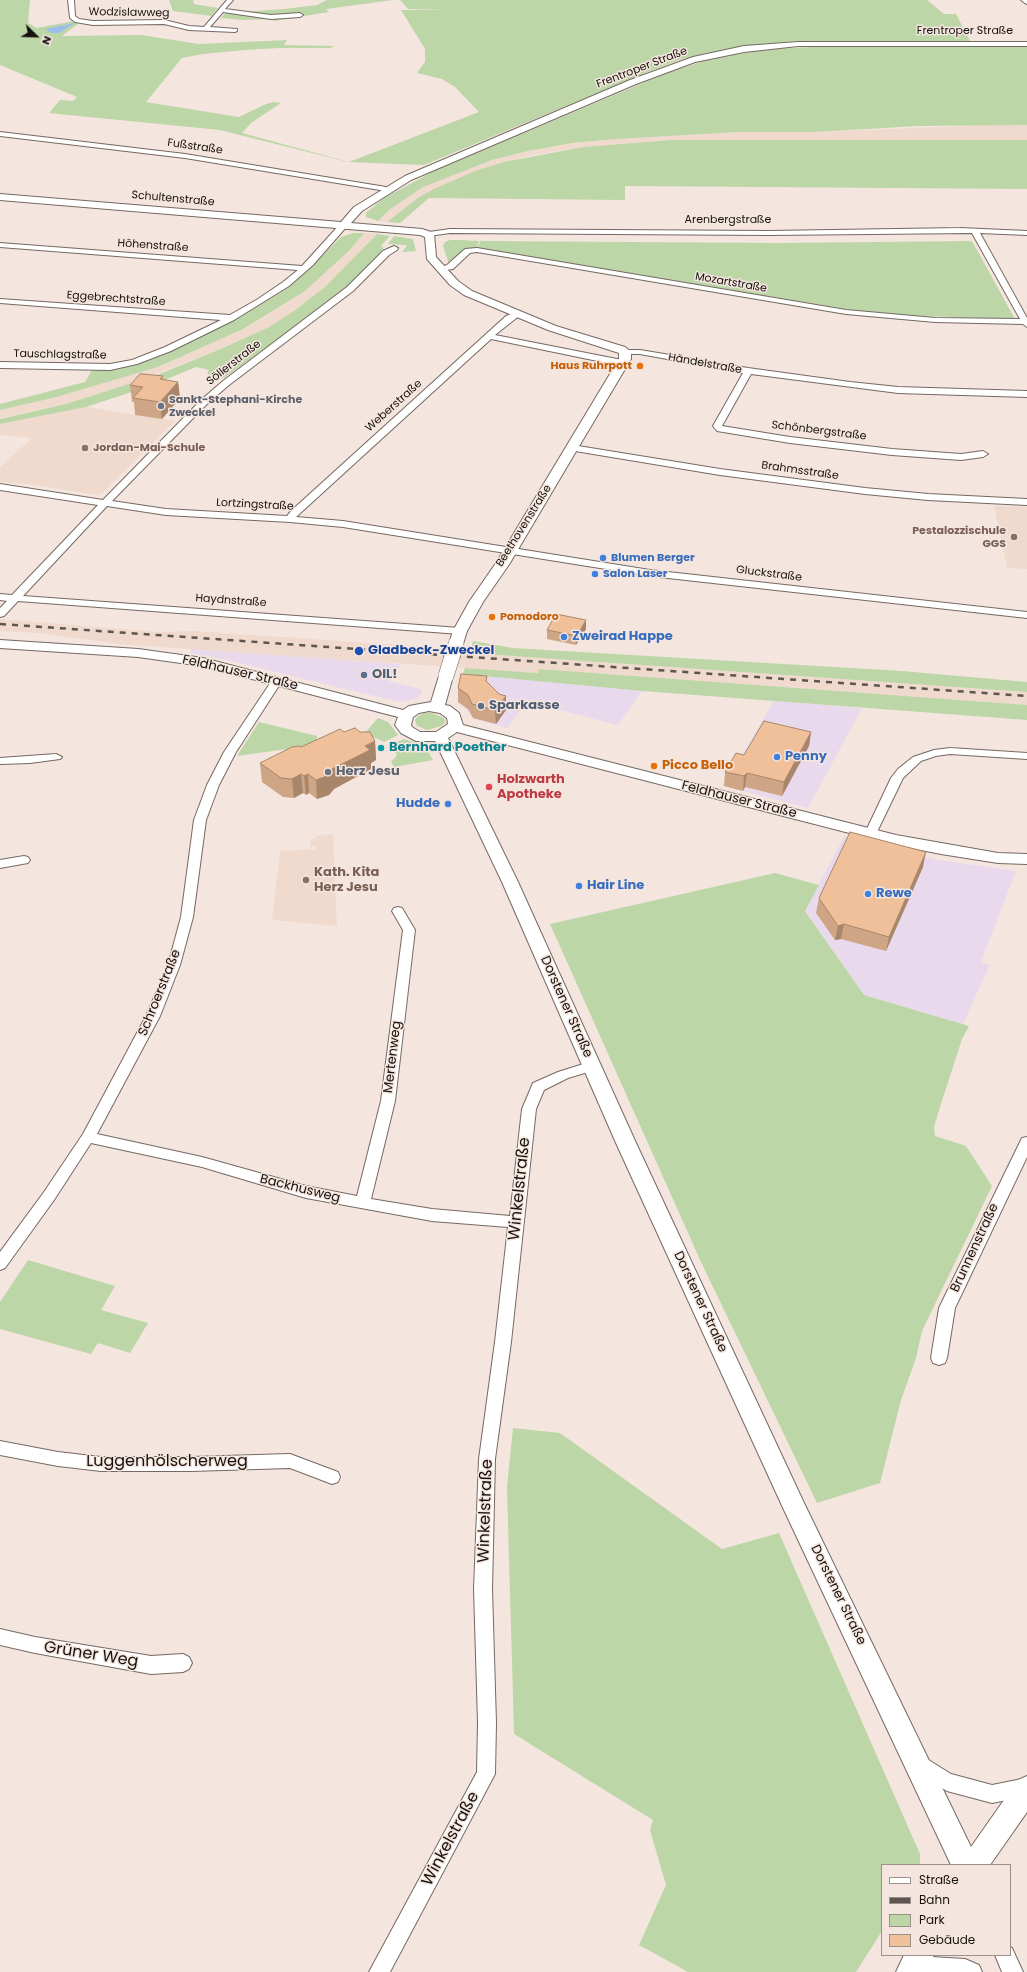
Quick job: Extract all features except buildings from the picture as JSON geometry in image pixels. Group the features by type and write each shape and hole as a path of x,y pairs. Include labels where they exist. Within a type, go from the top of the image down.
{"street":[{"name":"Wodzislawweg","path":"71,0 72,17 77,21 93,23 164,22 205,29 236,30"},
{"path":"205,29 230,0"},
{"path":"221,10 271,17 300,15"},
{"name":"Frentroper Straße","path":"344,225 358,209 386,189 430,168 633,82 671,67 705,57 744,50 805,44 1027,44"},
{"name":"Fußstraße","path":"0,134 185,156 386,189"},
{"name":"Schultenstraße","path":"0,198 344,225"},
{"name":"Arenbergstraße","path":"344,225 429,234 498,239 684,241 1027,233"},
{"name":"Tauschlagstraße","path":"0,365 118,366 168,349 231,318 261,301 286,284 304,268 344,225"},
{"name":"Händelstraße","path":"429,234 432,256 440,269 454,283 468,293 552,328 621,348 624,358"},
{"path":"976,234 1026,323"},
{"name":"Arenbergstraße","path":"976,234 1027,237"},
{"name":"Höhenstraße","path":"0,245 304,268"},
{"name":"Söllerstraße","path":"1,616 13,598 146,459 204,402 226,383 350,289 386,253 394,248"},
{"name":"Mozartstraße","path":"440,269 450,267 468,251 477,250 846,312 934,320 1026,323"},
{"name":"Eggebrechtstraße","path":"0,301 231,318"},
{"name":"Weberstraße","path":"290,519 295,512 489,336 509,318 516,314"},
{"name":"Händelstraße","path":"489,336 624,358 640,352 748,371 898,390 1027,394"},
{"name":"Beethovenstraße","path":"437,707 458,637 476,602 503,563 509,550 572,448 624,358"},
{"name":"Schönbergstraße","path":"748,371 717,426 720,430 892,452 961,457 983,454"},
{"name":"Brahmsstraße","path":"572,448 720,472 858,490 928,497 1027,502"},
{"name":"Lortzingstraße","path":"0,487 166,512 290,519 394,531 509,550"},
{"name":"Gluckstraße","path":"509,550 650,573 1027,615"},
{"name":"Haydnstraße","path":"0,597 458,637"},
{"name":"Feldhauser Straße","path":"0,644 138,653 203,662 406,715 403,725 411,733 423,737 447,732 941,849 998,858 1027,859"},
{"name":"Schroerstraße","path":"0,1264 50,1196 88,1137 153,1016 174,965 187,917 191,895 197,833 213,785 230,752 277,681"},
{"path":"406,715 420,708 437,707"},
{"name":"Dorstener Straße","path":"437,707 445,709 454,716 456,720 447,732 499,859 593,1066 626,1143 796,1510 918,1763 965,1864"},
{"path":"871,833 897,778 902,771 917,759 934,753 950,751 1027,756"},
{"path":"0,761 56,757"},
{"path":"0,864 24,860"},
{"name":"Mertenweg","path":"363,1204 388,1101 409,930 398,911"},
{"name":"Winkelstraße","path":"379,1972 486,1774 483,1589 487,1459 516,1222 528,1109 538,1087 563,1075 593,1066"},
{"name":"Backhusweg","path":"88,1137 202,1162 306,1192 363,1204 432,1215 516,1222"},
{"name":"Brunnenstraße","path":"939,1358 947,1308 1027,1142"},
{"name":"Luggenhölscherweg","path":"0,1448 58,1459 101,1464 191,1464 290,1461 332,1477"},
{"name":"Grüner Weg","path":"0,1637 35,1645 151,1665 183,1663"},
{"path":"918,1763 947,1782 992,1794 1027,1788"},
{"path":"975,1864 1027,1788"},
{"path":"910,1972 919,1956"},
{"path":"1005,1956 1013,1972"},
{"path":"926,1972 932,1967 965,1969 972,1972"}],"shaded area":[{"path":"1027,125 1027,140 671,140 583,147 528,156 458,178 419,197 387,222 378,221 389,210 423,187 457,172 492,160 528,151 572,143 739,132 815,132"},
{"path":"364,233 377,234 326,286 294,311 269,327 223,348 133,383 66,404 0,418 0,410 53,398 158,367 243,329 305,291 350,250"},
{"name":"Jordan-Mai-Schule","path":"86,407 175,421 101,494 96,495 35,485 0,482 0,467 32,438 0,435 0,424"},
{"name":"Pestalozzischule GGS","path":"994,506 1027,507 1027,569 1007,568"},
{"path":"0,619 158,632 194,631 429,647 470,653 1027,692 1027,705 539,669 538,673 117,644 39,633 0,631"},
{"path":"191,649 400,664 397,672 389,681 423,690 417,699 399,702 218,658 190,653"},
{"path":"463,674 642,691 618,725 527,702 507,728 474,719 467,710 458,703"},
{"path":"774,701 862,708 808,808 723,786"},
{"name":"Kath. Kita Herz Jesu","path":"333,834 337,926 272,920 280,851 316,849 316,846 310,847 310,839 316,839 316,836"},
{"path":"844,837 939,860 1016,871 981,962 990,965 963,1024 864,995 805,910"}],"green space":[{"path":"0,0 30,0 28,23 37,28 74,21 79,23 62,36 141,35 199,44 287,40 284,45 335,46 330,48 245,50 203,54 182,58 146,102 239,117 266,104 274,102 281,103 251,123 242,133 349,162 479,112 455,87 442,79 417,73 425,62 425,49 401,10 448,10 408,9 400,0 927,0 944,14 956,14 970,41 798,41 752,45 707,53 682,59 645,73 424,165 348,162 220,130 49,113 60,100 73,101 77,97 0,65"},
{"path":"169,0 193,0 194,4 218,8 211,16 173,11"},
{"path":"327,0 393,0 326,9 329,12 274,21 272,19 243,20 221,18 228,10 242,12 284,9 317,5"},
{"path":"850,45 1027,46 1027,125 919,126 815,132 739,132 572,143 528,151 492,160 423,187 389,210 378,221 366,217 366,213 384,198 436,170 669,72 704,61 737,54 773,49"},
{"path":"671,140 1027,140 1027,189 625,186 625,200 429,198 400,223 387,222 419,197 436,188 475,171 504,162 583,147"},
{"path":"353,233 364,233 350,250 305,291 243,329 158,367 53,398 0,410 0,404 85,382 92,370 110,369 134,364 200,337 251,310 284,290 310,268 341,237"},
{"path":"377,234 390,236 381,246 384,248 352,283 224,378 207,374 209,370 196,367 150,386 86,407 0,424 0,419 66,404 157,375 269,327 294,311 326,286"},
{"path":"394,236 413,239 416,251 402,252 407,246 388,244"},
{"path":"450,240 479,241 477,248 467,249 449,264 443,246 445,242"},
{"path":"480,241 779,243 972,241 1015,319 893,315 845,309 478,248"},
{"path":"473,641 513,648 902,671 1027,682 1027,692 470,653"},
{"path":"465,668 538,673 539,669 1027,705 1027,720 642,691 463,674"},
{"path":"424,713 432,713 444,718 445,722 442,726 427,730 417,726 415,720 417,717"},
{"path":"378,718 388,722 398,735 384,742 365,733"},
{"path":"259,722 317,736 316,745 237,756"},
{"path":"404,739 425,746 433,760 394,767 391,761 397,754 388,746"},
{"path":"775,873 819,885 805,911 864,995 969,1026 962,1039 940,1107 934,1127 935,1136 966,1146 992,1186 922,1331 916,1358 901,1400 880,1483 817,1503 701,1262 550,924"},
{"path":"28,1260 115,1286 101,1310 148,1323 130,1353 98,1343 91,1354 0,1329 0,1302"},
{"path":"513,1428 560,1433 722,1549 779,1533 920,1854 920,1864 881,1864 881,1933 856,1972 688,1972 639,1945 666,1885 650,1830 653,1820 514,1734 507,1487"}],"water":[{"path":"75,23 59,33 51,33 45,29"}],"railway":[{"path":"0,624 1027,696"}],"place":[{"name":"Haus Ruhrpott","path":"640,366"},
{"name":"Sankt-Stephani-Kirche Zweckel","path":"161,406"},
{"name":"Jordan-Mai-Schule","path":"85,448"},
{"name":"Pestalozzischule GGS","path":"1014,537"},
{"name":"Blumen Berger","path":"603,558"},
{"name":"Salon Laser","path":"595,574"},
{"name":"Pomodoro","path":"492,617"},
{"name":"Zweirad Happe","path":"564,637"},
{"name":"Gladbeck-Zweckel","path":"359,651"},
{"name":"OIL!","path":"364,675"},
{"name":"Sparkasse","path":"481,706"},
{"name":"Bernhard Poether","path":"381,748"},
{"name":"Penny","path":"777,757"},
{"name":"Picco Bello","path":"654,766"},
{"name":"Herz Jesu","path":"328,772"},
{"name":"Holzwarth Apotheke","path":"489,787"},
{"name":"Hudde","path":"448,804"},
{"name":"Kath. Kita Herz Jesu","path":"306,880"},
{"name":"Hair Line","path":"579,886"},
{"name":"Rewe","path":"868,894"}]}
